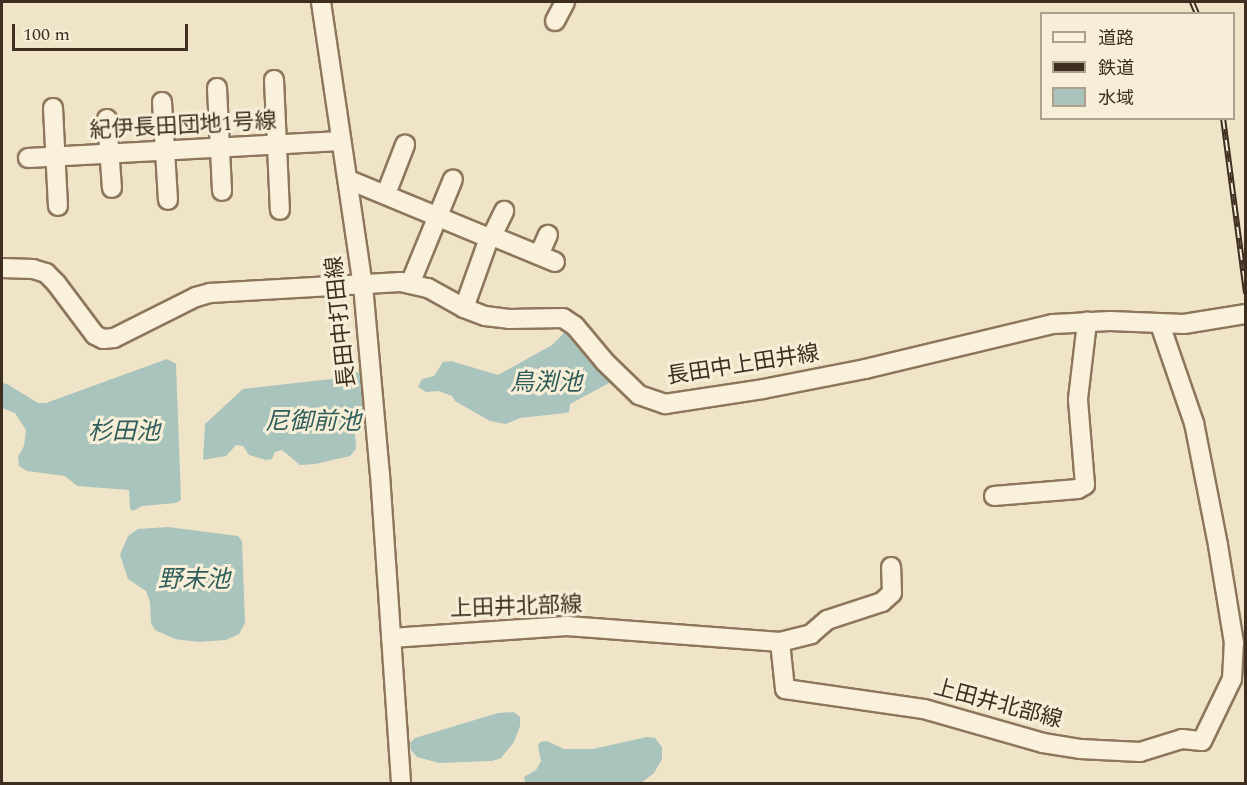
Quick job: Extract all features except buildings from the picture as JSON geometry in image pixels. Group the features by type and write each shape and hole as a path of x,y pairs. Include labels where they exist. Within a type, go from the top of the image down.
{"street":[{"name":"長田中打田線","path":"321,2 363,285 401,783"},
{"path":"555,21 566,2"},
{"path":"274,80 280,210"},
{"path":"218,88 222,191"},
{"path":"162,102 168,200"},
{"path":"53,108 58,206"},
{"path":"107,119 112,188"},
{"name":"紀伊長田団地1号線","path":"28,158 341,141"},
{"path":"386,194 405,145"},
{"path":"410,284 453,179"},
{"path":"349,180 547,259 548,235"},
{"path":"464,308 490,237 504,211"},
{"name":"長田中上田井線","path":"2,268 33,269 46,273 95,335 103,339 114,338 196,297 210,293 400,282 410,284 428,288 464,308 485,316 509,319 563,318 575,326 605,362 639,395 665,404 763,389 865,369 1053,324 1087,322 1184,324 1245,314"},
{"path":"994,496 1078,489 1085,485 1078,399 1087,322"},
{"name":"上田井北部線","path":"391,638 567,626 780,642 785,689 924,710 1043,743 1080,749 1140,752 1182,739 1202,741 1232,679 1234,643 1194,423 1160,324"},
{"path":"780,642 811,634 827,620 882,602 892,593 891,567"}],"water":[{"name":"鳥渕池","path":"568,329 604,369 611,382 570,404 569,412 520,418 506,424 490,421 455,401 452,396 439,391 426,392 418,387 422,379 434,376 443,362 451,361 498,375 552,345"},
{"name":"杉田池","path":"167,359 176,364 181,500 176,503 142,506 133,511 130,509 129,490 77,486 65,476 27,471 19,466 18,457 24,446 26,430 15,413 2,408 2,383 38,403 46,403"},
{"name":"尼御前池","path":"349,370 363,374 364,417 355,432 356,449 350,456 300,465 282,450 275,452 272,459 266,460 249,455 243,446 236,445 226,456 203,460 205,424 243,389 331,379"},
{"name":"野末池","path":"168,527 238,536 242,541 245,623 239,634 226,640 198,642 175,639 155,630 151,623 150,602 146,591 128,579 120,555 128,536 138,529"},
{"path":"514,712 520,717 520,726 514,742 501,758 492,761 439,763 417,757 411,750 410,743 415,738 498,713"},
{"path":"647,737 655,738 662,747 662,759 654,773 641,783 525,783 524,777 536,770 541,761 538,746 540,742 547,741 564,749 593,749"}],"railway":[{"path":"1192,2 1196,12"},
{"path":"1223,120 1246,293"}]}
